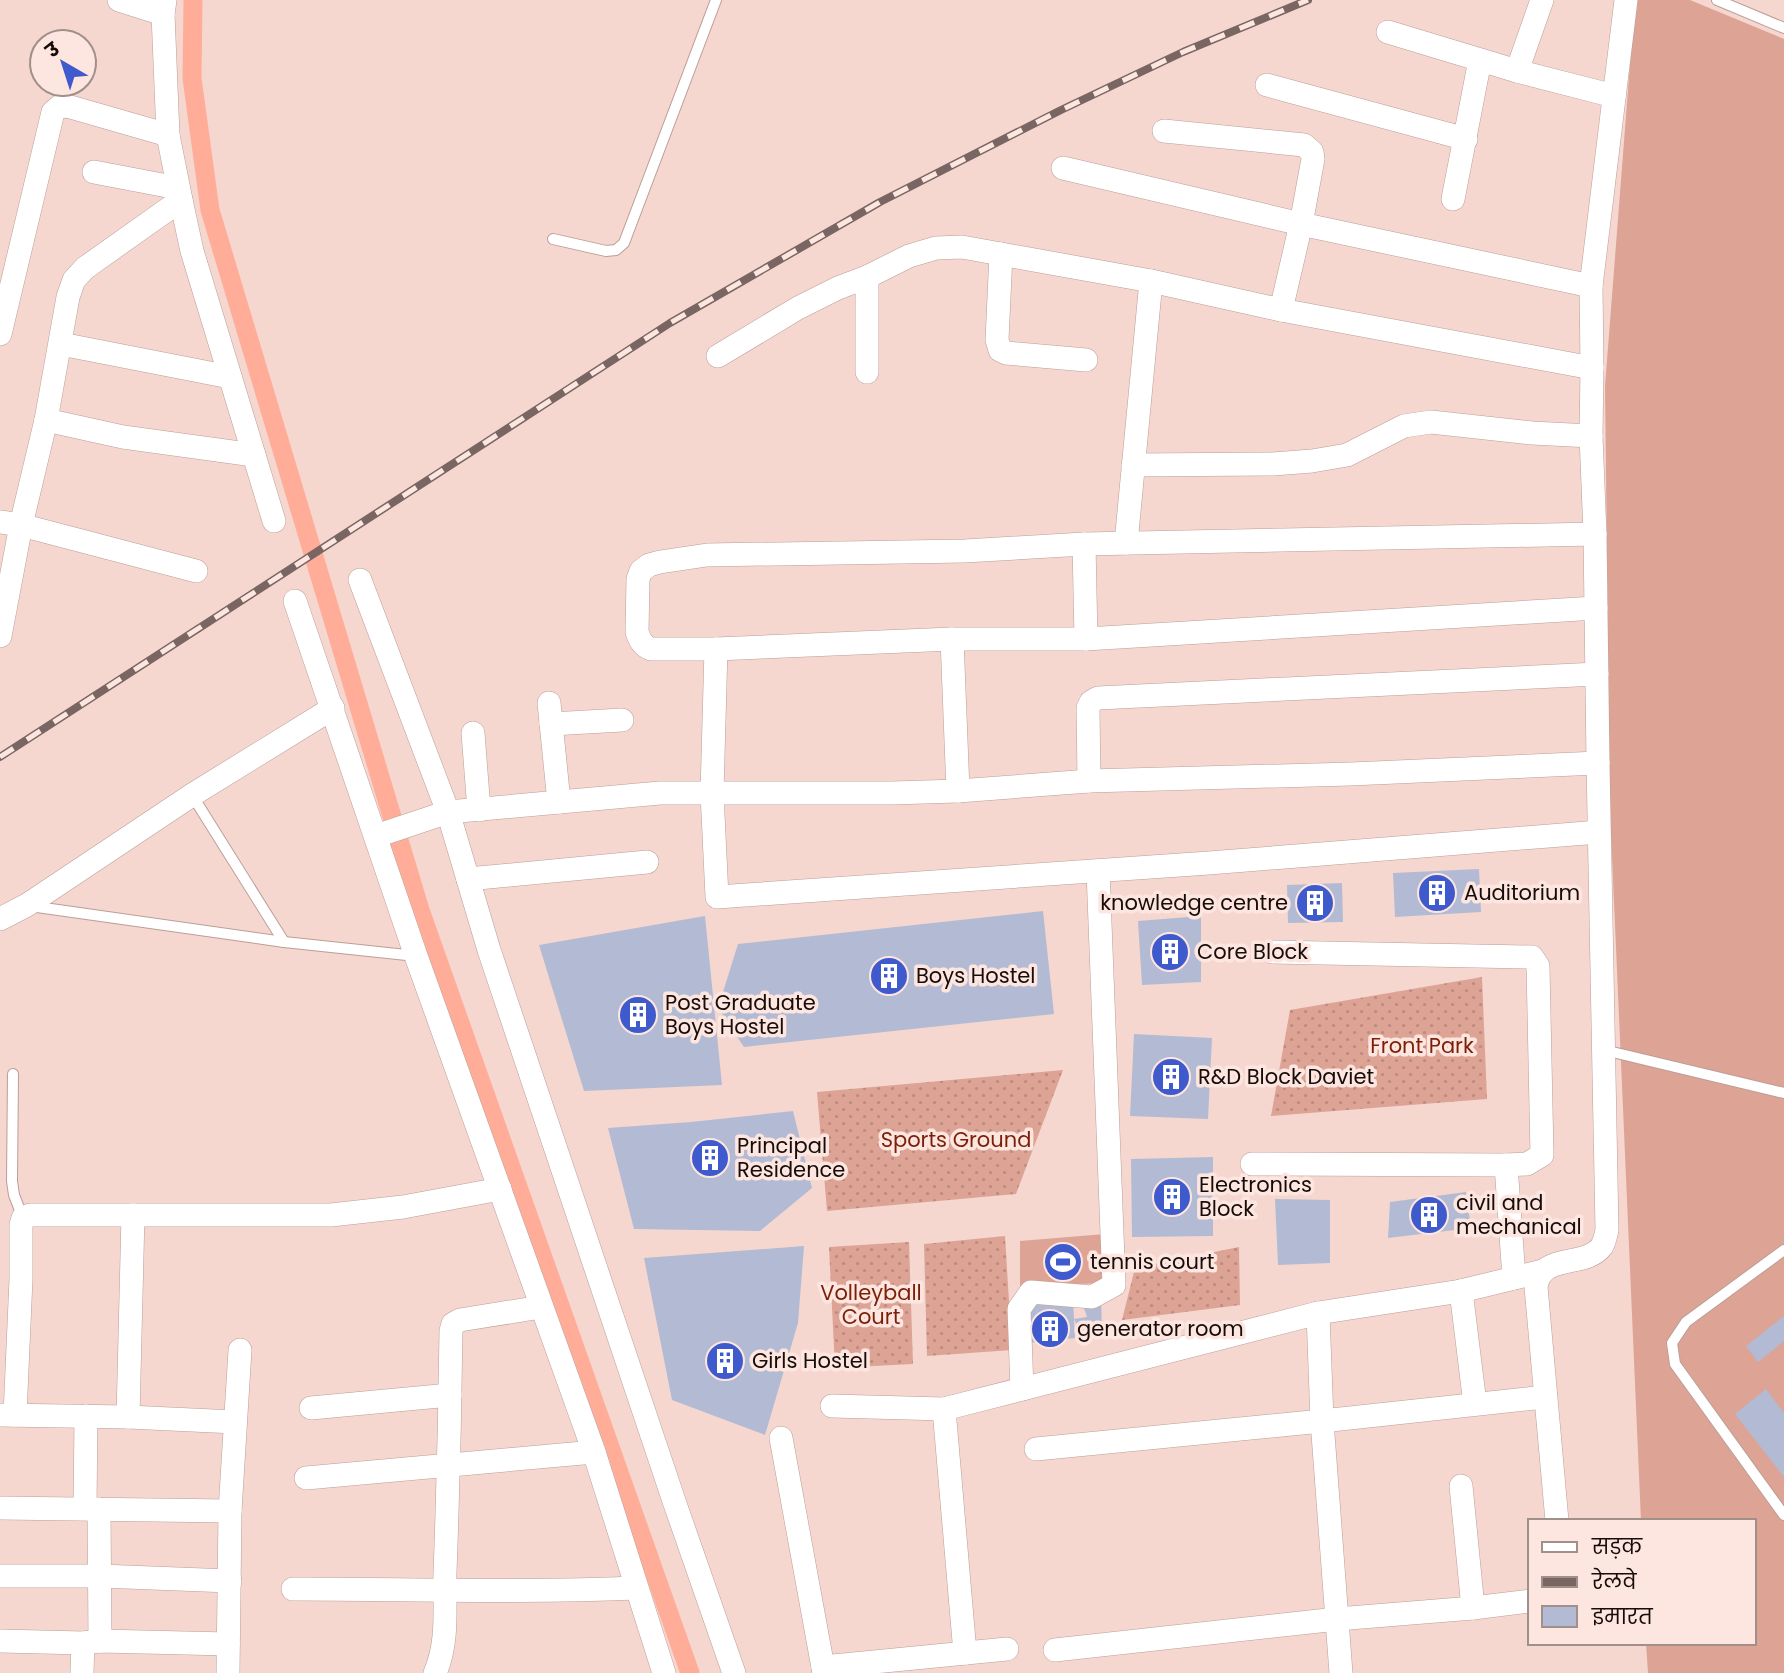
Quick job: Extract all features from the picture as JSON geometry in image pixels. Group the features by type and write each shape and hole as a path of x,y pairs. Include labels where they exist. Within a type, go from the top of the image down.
{"street":[{"path":"119,0 164,7 168,135 179,194 192,251 274,521"},
{"path":"1517,71 1542,0"},
{"path":"1557,1519 1537,1278 1552,1265 1589,1256 1602,1246 1607,1230 1591,436 1591,286 1626,0"},
{"path":"1388,32 1517,71 1614,96"},
{"path":"1453,199 1480,60"},
{"path":"1267,85 1466,139"},
{"path":"0,334 53,111 67,106 168,135"},
{"path":"1164,131 1304,145 1312,152 1301,224 1281,310"},
{"path":"1063,168 1301,224 1591,286"},
{"path":"94,172 179,194"},
{"path":"0,636 11,523 46,420 68,297 74,280 85,268 179,194"},
{"path":"718,356 798,308 909,256 936,248 961,247 1150,281 1281,310 1592,368"},
{"path":"1001,254 997,340 1000,350 1006,353 1086,360"},
{"path":"867,277 867,372"},
{"path":"1126,543 1150,281"},
{"path":"61,344 230,377"},
{"path":"46,420 123,437 254,455"},
{"path":"1133,465 1273,464 1312,461 1347,455 1404,426 1431,422 1531,433 1591,436"},
{"path":"11,523 196,571"},
{"path":"1595,534 1084,544 965,551 707,555 660,562 641,571 638,579 637,632 645,647 652,649 716,649 952,639 1086,639 1596,608"},
{"path":"1084,544 1086,639"},
{"path":"360,580 439,815 468,879 493,963 734,1673"},
{"path":"295,601 333,708 384,833 416,956 593,1452 664,1673"},
{"path":"952,639 958,791"},
{"path":"716,649 712,793 717,897 1599,832"},
{"path":"1089,781 1088,708 1091,702 1098,698 1597,674"},
{"path":"0,919 333,708"},
{"path":"559,802 550,714 622,720"},
{"path":"473,733 479,810"},
{"path":"384,833 439,815 660,793 958,791 1089,781 1351,774 1598,763"},
{"path":"468,879 647,862"},
{"path":"1022,1389 1019,1309 1031,1292 1091,1297 1114,1285 1098,871"},
{"path":"1252,1164 1506,1165 1527,1164 1542,1155 1538,966 1532,957 1272,951"},
{"path":"1506,1165 1514,1278"},
{"path":"235,1422 8,1415 10,1278 23,1218 30,1214 331,1214 403,1207 500,1189"},
{"path":"128,1417 133,1215"},
{"path":"832,1406 944,1409 1318,1313 1461,1291 1543,1271"},
{"path":"1461,1291 1475,1404"},
{"path":"435,1673 442,1656 445,1624 453,1324 460,1320 541,1307"},
{"path":"1318,1313 1322,1421 1342,1673"},
{"path":"228,1673 230,1511 240,1350"},
{"path":"311,1408 450,1395"},
{"path":"1036,1449 1545,1397"},
{"path":"944,1409 953,1660"},
{"path":"82,1673 92,1642 100,1576 86,1416"},
{"path":"781,1438 823,1670 953,1660 1007,1649"},
{"path":"306,1478 593,1452"},
{"path":"1461,1486 1473,1608"},
{"path":"0,1508 230,1511"},
{"path":"0,1576 100,1576 230,1581"},
{"path":"293,1589 574,1591 636,1588"},
{"path":"1055,1650 1528,1601"},
{"path":"0,1641 228,1644"}],"lane":[{"path":"553,239 606,251 616,250 624,243 716,0"},
{"path":"1717,0 1784,28"},
{"path":"192,795 284,942"},
{"path":"26,905 284,942 416,956"},
{"path":"1604,1050 1784,1093"},
{"path":"13,1074 12,1181 23,1218"},
{"path":"1784,1250 1686,1322 1672,1343 1675,1364 1784,1515"}],"green space":[{"path":"1635,0 1690,0 1784,39 1784,1673 1648,1673 1646,1645 1756,1645 1756,1519 1641,1519 1610,810 1605,386"},
{"name":"Front Park","path":"1482,977 1487,1099 1271,1116 1290,1010"},
{"name":"Sports Ground","path":"1063,1070 1016,1194 827,1211 817,1092"},
{"name":"tennis court","path":"1105,1234 1106,1283 1020,1286 1020,1241"},
{"path":"1005,1236 1012,1350 927,1356 924,1244"},
{"name":"Volleyball Court","path":"909,1242 913,1364 835,1368 829,1247"},
{"path":"1239,1247 1240,1305 1122,1320 1135,1268"}],"building":[{"name":"Auditorium","path":"1479,869 1481,912 1395,917 1393,873"},
{"name":"knowledge centre","path":"1342,883 1343,922 1288,923 1287,885"},
{"name":"Boys Hostel","path":"1043,911 1054,1014 744,1047 718,1008 738,944"},
{"name":"Post Graduate Boys Hostel","path":"705,916 722,1085 584,1091 539,945"},
{"name":"Core Block","path":"1201,916 1201,982 1142,985 1138,921"},
{"name":"R&D Block Daviet","path":"1134,1034 1212,1038 1208,1119 1130,1116"},
{"name":"Principal Residence","path":"793,1111 812,1188 760,1231 634,1229 608,1128"},
{"name":"Electronics Block","path":"1213,1157 1213,1236 1132,1237 1131,1159"},
{"name":"civil and mechanical","path":"1466,1192 1471,1228 1388,1238 1390,1202"},
{"path":"1275,1199 1330,1200 1330,1263 1278,1265"},
{"name":"Girls Hostel","path":"804,1246 798,1323 765,1435 672,1400 644,1258"},
{"path":"1101,1297 1102,1331 1083,1338 1074,1319 1087,1317 1081,1299"},
{"name":"generator room","path":"1073,1300 1075,1338 1027,1343 1023,1303"},
{"path":"1784,1316 1784,1341 1758,1362 1746,1346"},
{"path":"1766,1389 1784,1413 1784,1477 1735,1414"}],"waterway":[{"path":"193,0 192,78 210,210 420,910 690,1673"}],"railway":[{"path":"0,757 670,323 880,202 1061,110 1183,52 1308,0"}],"place":[{"name":"Auditorium","path":"1437,893"},
{"name":"knowledge centre","path":"1315,903"},
{"name":"Core Block","path":"1170,952"},
{"name":"Boys Hostel","path":"889,976"},
{"name":"Post Graduate Boys Hostel","path":"638,1015"},
{"name":"R&D Block Daviet","path":"1171,1077"},
{"name":"Principal Residence","path":"710,1158"},
{"name":"Electronics Block","path":"1172,1197"},
{"name":"civil and mechanical","path":"1429,1215"},
{"name":"tennis court","path":"1063,1262"},
{"name":"generator room","path":"1050,1329"},
{"name":"Girls Hostel","path":"725,1361"}]}
